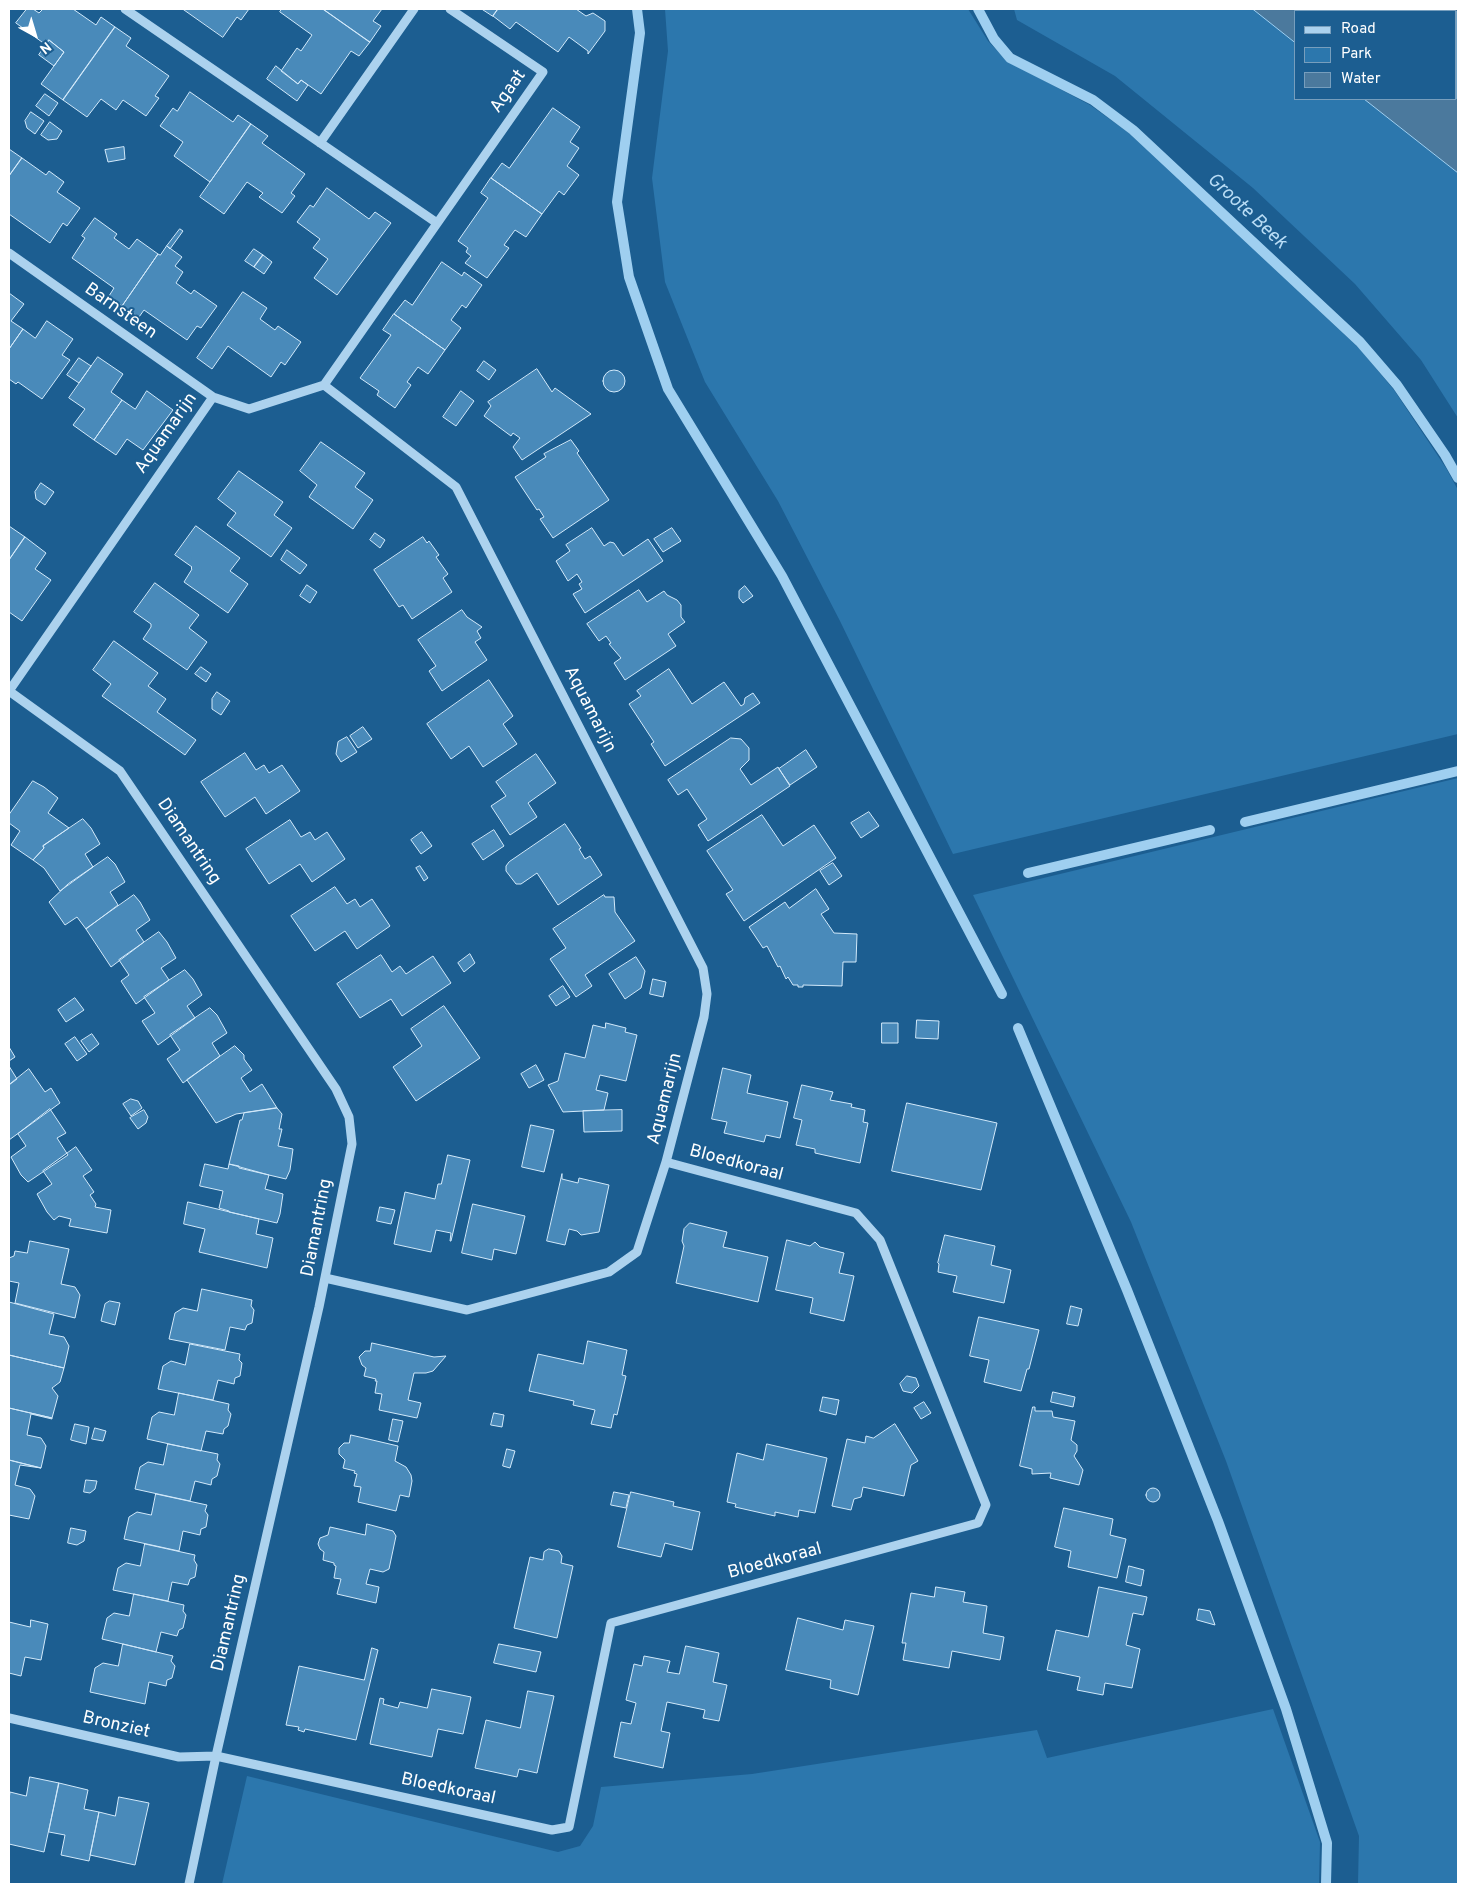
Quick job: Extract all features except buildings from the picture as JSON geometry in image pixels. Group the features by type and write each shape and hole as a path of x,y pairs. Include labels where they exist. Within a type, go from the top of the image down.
{"street":[{"path":"125,9 437,224"},
{"path":"320,143 414,9"},
{"name":"Agaat","path":"324,384 543,72 450,9"},
{"name":"Barnsteen","path":"9,253 213,397"},
{"name":"Aquamarijn","path":"9,691 213,397 249,409 324,384 456,487 703,968 707,994 704,1018 666,1162 637,1252 609,1272 467,1310 325,1278"},
{"name":"Diamantring","path":"9,691 120,771 336,1089 349,1117 352,1144 325,1278 216,1756 189,1884"},
{"name":"Bloedkoraal","path":"216,1756 552,1830 569,1827 611,1623 978,1523 986,1505 880,1240 856,1214 666,1162"},
{"name":"Bronziet","path":"9,1718 180,1757 216,1756"}],"green space":[{"path":"665,9 968,9 988,41 1007,61 1090,105 1129,133 1360,349 1394,390 1446,468 1458,490 1458,734 953,854 840,621 778,501 705,382 665,282 652,178 668,51"},
{"path":"1014,9 1458,9 1458,418 1421,360 1355,284 1253,188 1115,76 1017,20"},
{"path":"1458,778 1458,1884 1358,1884 1359,1836 1226,1461 1131,1222 973,895"},
{"path":"1273,1709 1320,1842 1319,1884 222,1884 247,1776 558,1852 580,1846 593,1826 601,1787 752,1774 1037,1730 1047,1758"}],"water":[{"path":"1253,9 1458,9 1458,173 1365,100 1457,100 1457,10 1294,10 1294,41"}],"waterway":[{"path":"637,9 640,33 617,202 629,277 668,389 782,576 1002,994"},
{"name":"Groote Beek","path":"978,9 994,39 1010,58 1093,100 1133,130 1360,342 1397,385 1445,455 1458,478"},
{"path":"1245,822 1458,771"},
{"path":"1028,873 1210,830"},
{"path":"1018,1028 1127,1290 1218,1521 1286,1709 1327,1843 1326,1884"}]}
